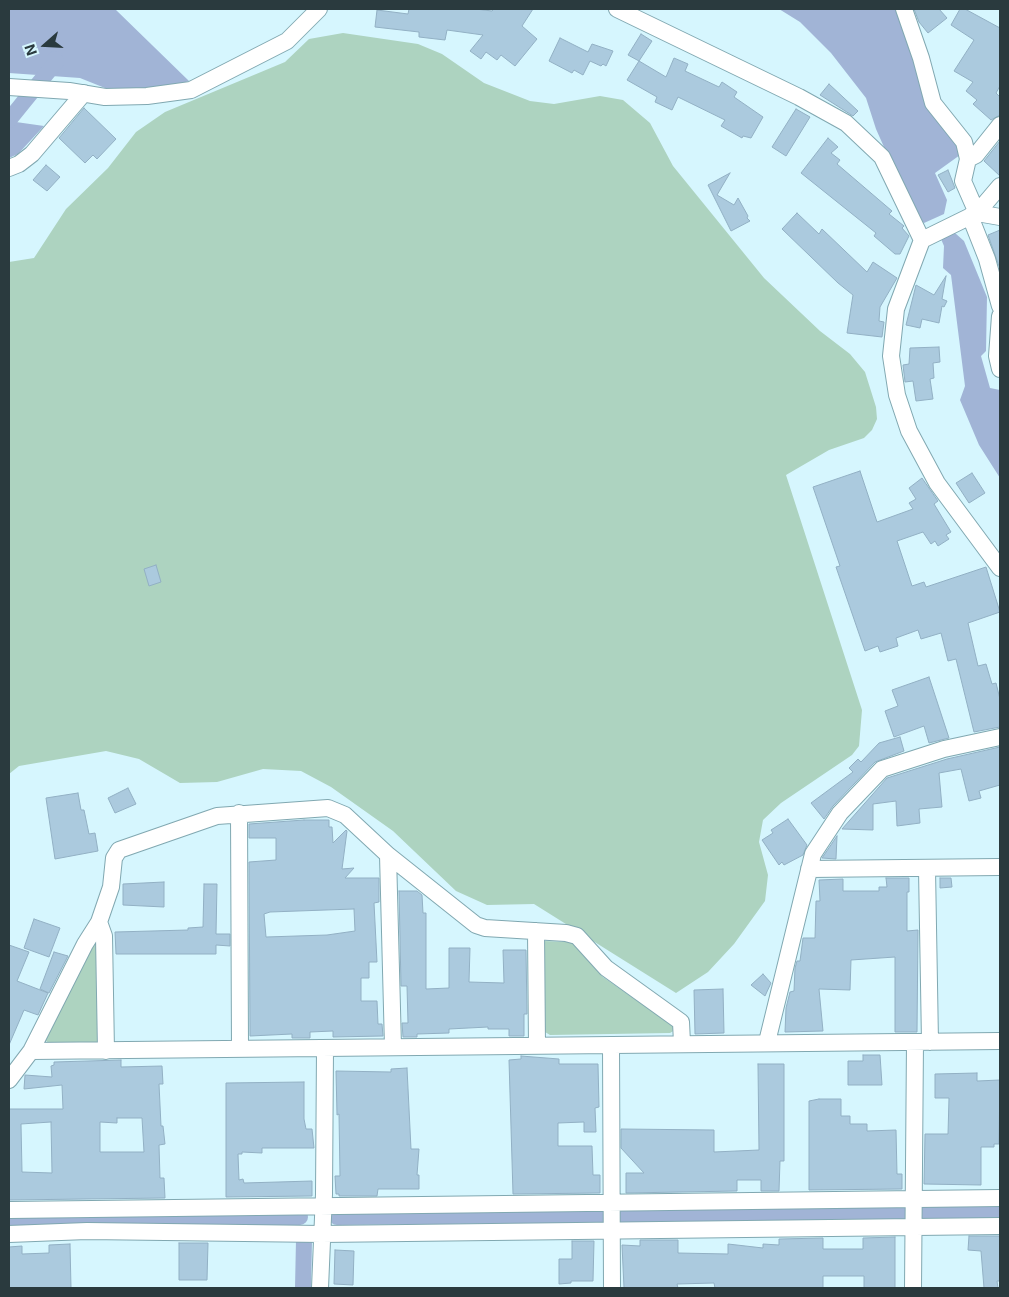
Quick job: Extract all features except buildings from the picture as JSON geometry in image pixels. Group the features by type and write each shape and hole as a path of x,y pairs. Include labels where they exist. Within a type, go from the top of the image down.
{"street":[{"path":"9,87 77,92 105,97 147,96 191,90 287,41 319,9"},
{"path":"617,9 799,97 846,123 882,157 922,240"},
{"path":"904,9 921,58 933,103 964,142 968,159 963,182 1000,306"},
{"path":"9,168 19,164 32,154 77,92"},
{"path":"968,159 976,155 1000,125"},
{"path":"1000,186 973,214 922,240 896,309 891,356 896,395 909,431 937,483 1000,568"},
{"path":"973,214 1000,217"},
{"path":"1000,316 997,356 1000,369"},
{"path":"767,1042 813,854 840,813 882,769 944,749 1000,737"},
{"path":"9,1080 31,1052 85,944 99,922 111,887 114,858 119,850 217,816 328,808 345,814 388,855 476,925 485,928 566,933 577,936 606,968 680,1022 682,1043"},
{"path":"239,814 240,1049"},
{"path":"388,855 393,1047"},
{"path":"809,869 1000,867"},
{"path":"913,1288 913,1212 922,1042 927,869"},
{"path":"99,922 104,936 106,1050"},
{"path":"536,931 537,1046"},
{"path":"31,1052 611,1046 767,1042 1000,1041"},
{"path":"611,1046 612,1288"},
{"path":"320,1288 324,1194 326,1049"},
{"path":"9,1210 612,1227 913,1212 1000,1198"},
{"path":"9,1234 612,1205 913,1212 1000,1226"}],"green space":[{"path":"343,33 418,44 442,54 484,83 530,101 554,104 600,96 623,100 650,123 673,166 764,278 820,331 850,354 865,372 876,407 877,419 872,430 864,438 829,450 786,475 862,710 859,746 852,755 781,803 763,820 759,842 768,875 765,901 734,944 708,972 676,993 534,904 487,905 456,891 393,831 331,787 301,771 263,769 217,782 180,783 139,759 106,751 19,766 9,774 9,262 34,258 66,209 108,168 136,132 165,112 285,62 309,39"},
{"path":"544,941 571,942 603,977 672,1025 675,1030 670,1033 550,1035 545,1032"},
{"path":"91,944 99,946 97,1042 49,1043 44,1036"}],"water":[{"path":"9,9 115,9 189,81 157,91 105,88 80,78 9,73"},
{"path":"779,9 898,9 959,143 960,155 935,173 947,200 944,214 924,223 915,217 876,129 866,98 831,53 800,22"},
{"path":"9,121 44,126 18,154 9,158"},
{"path":"955,233 964,241 987,297 986,351 981,356 990,388 1000,390 1000,478 979,445 960,400 965,386 951,275 943,268 944,246 941,239"}],"waterway":[{"path":"9,120 56,62 55,59"},
{"path":"337,1217 1000,1211"},
{"path":"9,1220 300,1217"},
{"path":"303,1288 304,1240"}]}
